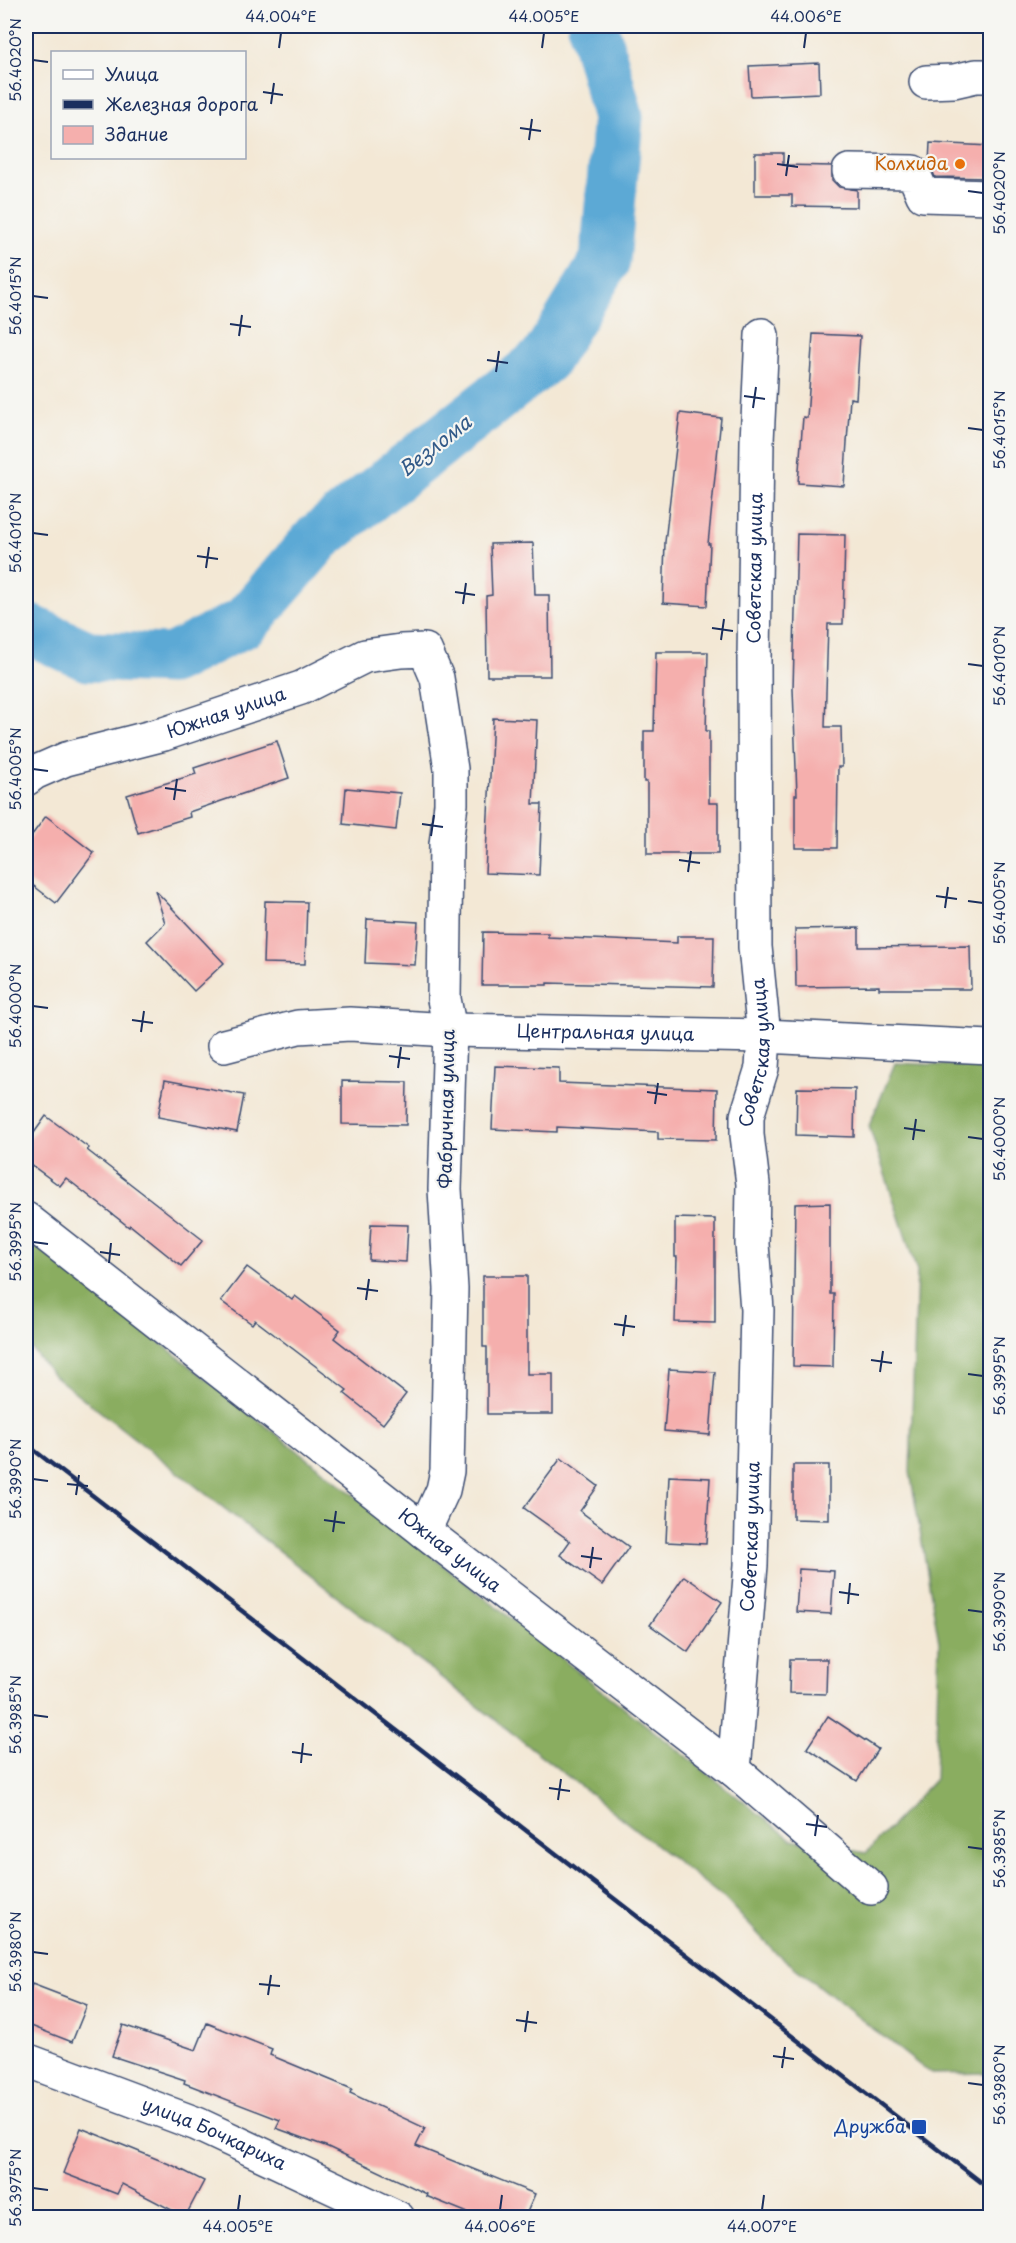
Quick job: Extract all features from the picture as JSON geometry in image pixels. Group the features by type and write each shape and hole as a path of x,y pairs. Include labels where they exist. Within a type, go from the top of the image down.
{"street":[{"path":"926,82 990,76"},
{"path":"849,171 913,172 923,195 990,196"},
{"name":"Советская улица","path":"735,1770 751,1564 757,1310 752,1244 753,1184 747,1116 762,1068 764,1036 755,946 754,660 757,453 762,335"},
{"name":"Южная улица","path":"26,779 66,759 164,734 301,688 365,656 425,650"},
{"name":"Фабричная улица","path":"424,1531 443,1490 447,1471 451,1289 446,1189 450,1030 444,999 446,844 451,804 451,769 437,678 425,650"},
{"name":"Центральная улица","path":"224,1046 298,1026 350,1024 450,1030 764,1036 990,1047"},
{"name":"Южная улица","path":"26,1219 424,1531 735,1770 871,1888"},
{"name":"улица Бочкариха","path":"26,2060 197,2124 398,2217"}],"green space":[{"path":"895,1063 990,1067 990,2073 931,2074 775,1952 725,1899 52,1374 26,1342 26,1237 791,1839 866,1853 935,1779 939,1642 910,1472 917,1271 869,1126"}],"building":[{"path":"819,63 820,93 751,96 749,66"},
{"name":"Колхида","path":"930,143 990,146 990,178 935,177 929,163"},
{"path":"755,153 783,153 783,165 832,166 832,180 839,187 857,190 857,207 792,206 792,195 755,195"},
{"path":"813,334 860,336 856,399 850,398 844,486 798,483 803,417 807,418"},
{"path":"680,413 721,418 708,544 710,544 707,606 663,603 665,542"},
{"path":"797,534 845,535 843,624 828,624 825,727 841,727 842,767 838,767 837,848 795,848 795,795 797,795 793,689"},
{"path":"533,543 535,595 549,595 550,676 487,676 486,596 492,595 490,544"},
{"path":"656,652 708,652 706,731 709,731 709,803 718,803 718,854 647,854 644,731 654,731"},
{"path":"493,718 537,720 533,804 542,804 539,875 485,873"},
{"path":"277,741 289,778 189,812 190,817 138,833 127,795 196,774 194,768"},
{"path":"346,788 400,793 396,830 343,824"},
{"path":"46,816 94,853 56,903 26,880 26,843"},
{"path":"155,890 224,963 194,991 147,941 165,923"},
{"path":"265,901 307,902 305,964 263,963"},
{"path":"367,919 418,922 415,965 365,963"},
{"path":"859,928 859,947 970,946 971,989 879,989 879,986 796,987 795,929"},
{"path":"483,932 548,933 548,937 677,943 677,936 714,936 713,987 547,983 547,985 482,985"},
{"path":"495,1066 559,1068 559,1083 717,1089 716,1140 658,1139 658,1132 557,1127 557,1132 492,1129"},
{"path":"165,1080 244,1095 237,1132 158,1117"},
{"path":"342,1081 407,1082 406,1125 342,1124"},
{"path":"797,1088 855,1089 854,1137 796,1135"},
{"path":"46,1116 203,1240 181,1266 66,1178 60,1186 26,1161 26,1144"},
{"path":"830,1203 830,1294 834,1294 833,1367 793,1366 795,1204"},
{"path":"675,1218 715,1219 715,1323 675,1322 677,1257 675,1257"},
{"path":"371,1224 408,1225 406,1262 369,1260"},
{"path":"247,1267 292,1300 295,1296 340,1330 334,1338 406,1394 383,1424 344,1393 347,1390 255,1320 252,1324 221,1301"},
{"path":"483,1276 527,1276 527,1374 553,1374 553,1414 487,1414 487,1347 483,1347"},
{"path":"669,1369 715,1372 710,1435 664,1431"},
{"path":"561,1458 598,1486 580,1511 629,1547 602,1585 560,1555 570,1541 524,1508"},
{"path":"793,1465 829,1465 829,1520 793,1519"},
{"path":"669,1476 710,1478 706,1544 666,1542"},
{"path":"799,1569 834,1571 831,1614 796,1612"},
{"path":"684,1576 722,1602 688,1652 650,1625"},
{"path":"790,1659 827,1659 826,1694 789,1693"},
{"path":"828,1716 878,1749 857,1781 807,1748"},
{"path":"32,1984 87,2005 72,2042 26,2024 26,2002"},
{"path":"207,2023 272,2049 270,2055 352,2089 350,2093 425,2128 416,2146 535,2194 525,2217 478,2217 426,2196 427,2194 328,2147 276,2128 280,2120 184,2083 185,2080 112,2056 123,2025 196,2050"},
{"path":"81,2128 174,2166 204,2181 185,2217 122,2184 117,2194 63,2173"}],"waterway":[{"name":"Везлома","path":"26,628 88,656 171,659 245,622 319,537 545,359 605,261 618,117 593,26"}],"railway":[{"path":"26,1444 990,2189"}],"place":[{"name":"Колхида","path":"960,164"},
{"name":"Дружба","path":"919,2127"}]}
